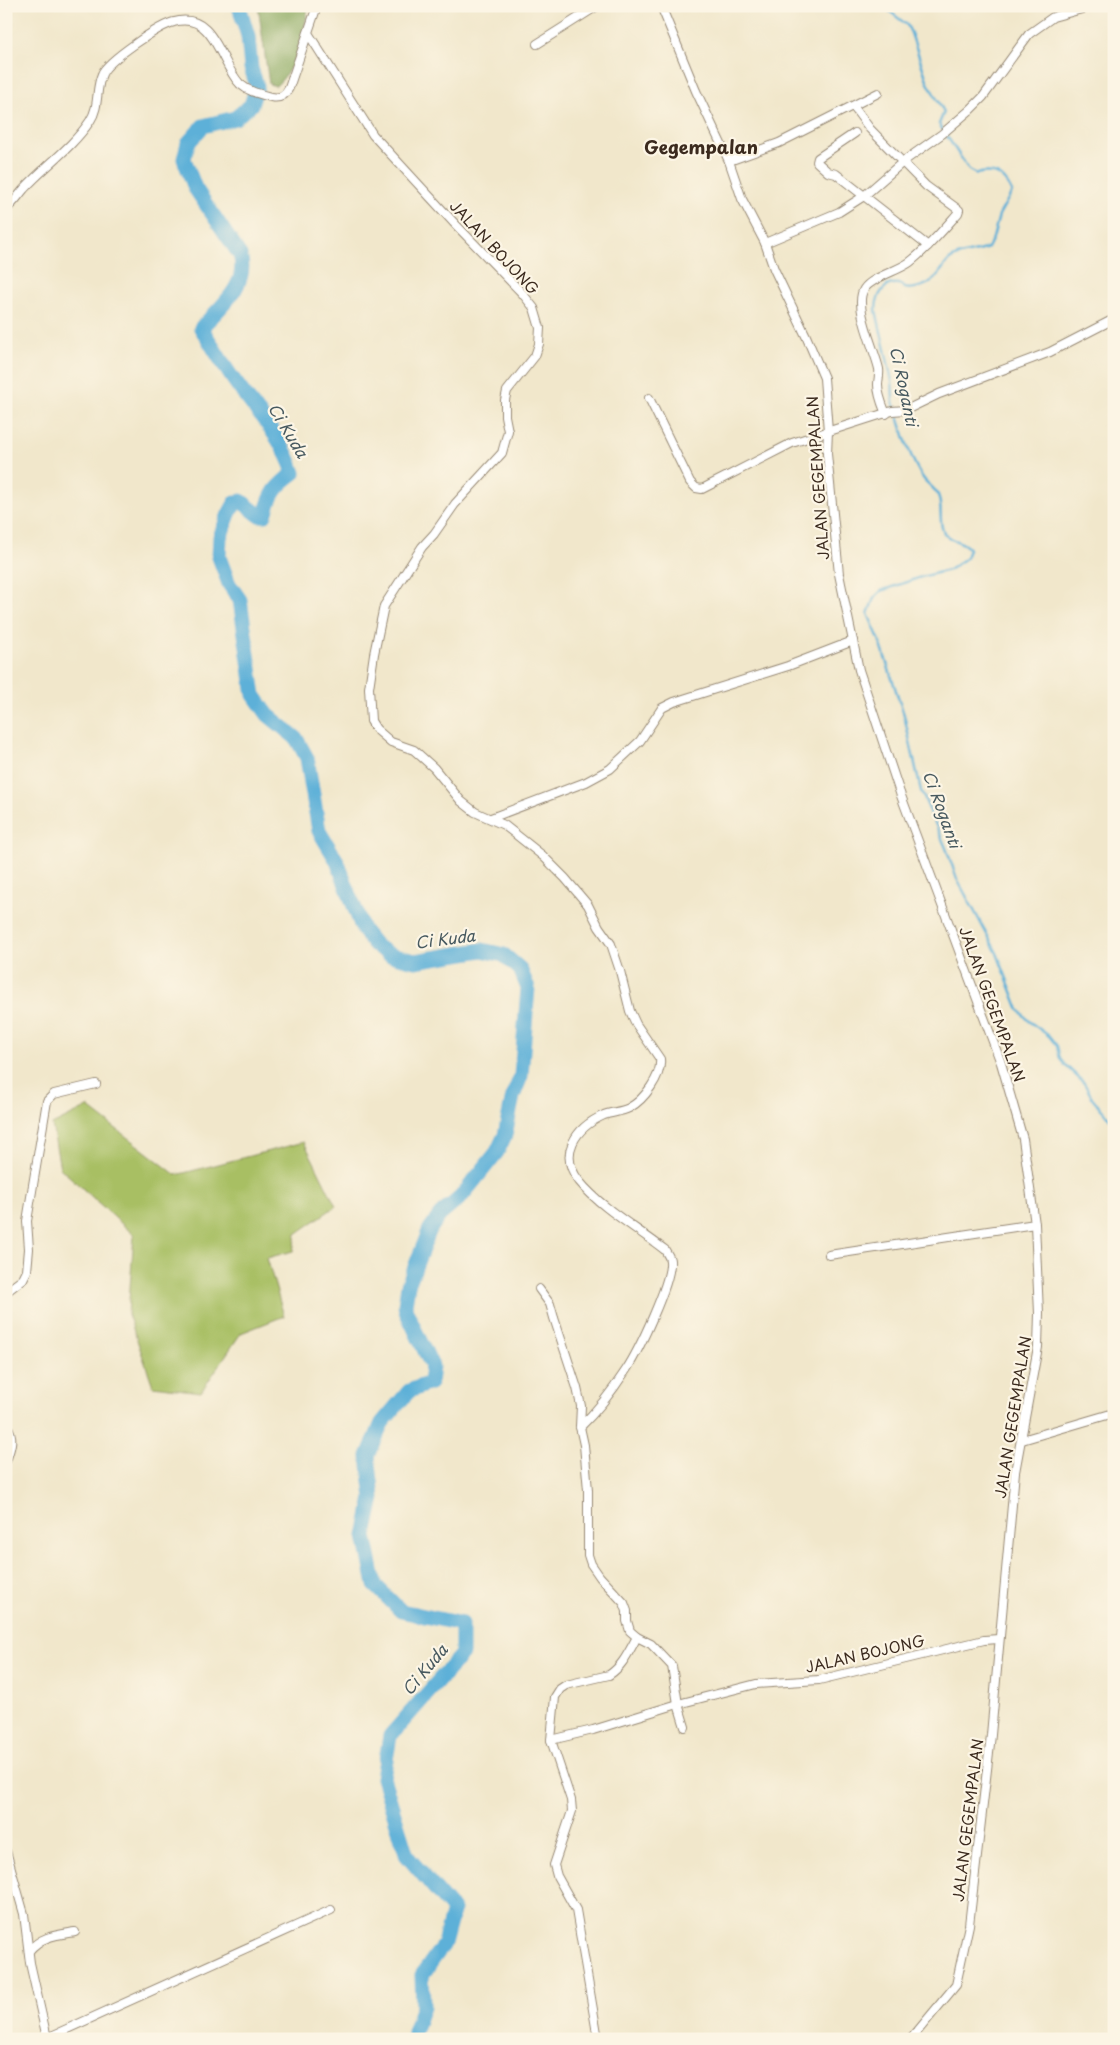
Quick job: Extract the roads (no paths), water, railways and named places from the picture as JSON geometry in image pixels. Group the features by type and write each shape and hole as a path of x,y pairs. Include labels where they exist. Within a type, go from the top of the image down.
{"street":[{"path":"6,209 80,134 91,120 96,107 100,80 107,66 114,59 171,23 184,20 193,22 209,32 241,85 253,92 276,98 286,94 317,6"},
{"path":"537,44 597,6"},
{"name":"JALAN GEGEMPALAN","path":"661,6 696,91 729,162 742,199 764,243 774,270 824,378 828,431 826,454 839,574 859,670 900,793 1001,1063 1024,1139 1035,1224 1038,1337 1036,1364 1015,1472 991,1735 969,1925 958,1981 911,2039"},
{"path":"764,243 839,212 864,196 904,161 944,132 983,97 1029,34 1053,17 1093,6"},
{"name":"JALAN BOJONG","path":"308,33 373,135 443,212 522,293 534,308 540,328 539,344 535,356 507,391 505,408 508,431 502,453 455,504 434,534 422,547 384,606 374,654 370,688 371,721 376,729 391,742 414,750 434,768 461,801 475,812 504,824 543,856 588,905 616,955 633,1017 660,1058 660,1065 649,1091 642,1099 629,1108 605,1114 584,1128 571,1146 569,1154 570,1165 579,1181 617,1215 666,1250 670,1259 670,1268 658,1305 629,1365 592,1416 580,1427"},
{"path":"729,162 779,143 878,93"},
{"path":"853,106 870,129 904,161 926,186 959,210 928,246 909,263 868,284 862,295 862,313 880,372 879,398 889,412"},
{"path":"855,133 817,160 828,172 836,174 928,246"},
{"path":"649,398 690,482 698,489 792,443 889,412 906,410 986,375 1050,352 1114,319"},
{"path":"491,818 586,782 610,769 640,741 662,708 674,702 788,666 853,641"},
{"path":"6,1292 23,1279 27,1271 30,1249 27,1221 47,1100 54,1094 96,1084"},
{"path":"829,1255 1035,1224"},
{"path":"540,1289 550,1304 577,1388 582,1413 580,1427 584,1445 588,1490 588,1555 591,1564 600,1577 624,1604 628,1627 637,1637 651,1644 672,1666 678,1704 685,1727"},
{"path":"1022,1440 1114,1413"},
{"path":"6,1424 12,1432 6,1461"},
{"path":"598,2039 576,1910 554,1870 555,1858 570,1818 572,1806 551,1740 552,1709 555,1697 560,1689 575,1682 609,1675 622,1664 637,1637"},
{"name":"JALAN BOJONG","path":"551,1740 756,1684 819,1680 984,1640 999,1639"},
{"path":"6,1851 24,1914 30,1963 46,2038 331,1910"},
{"path":"29,1951 37,1942 44,1938 75,1932"}],"waterway":[{"name":"Ci Kuda","path":"239,6 248,36 251,68 257,86 251,105 235,118 203,126 188,143 184,159 195,188 240,255 242,266 237,286 224,304 201,328 231,376 276,437 294,473 275,491 265,515 259,515 241,501 235,503 220,537 219,557 229,584 240,600 254,695 268,715 296,738 307,758 319,831 337,861 363,930 376,946 390,955 415,961 482,950 504,955 520,969 528,988 521,1076 513,1096 505,1135 497,1152 461,1197 440,1215 430,1229 408,1285 406,1311 432,1366 430,1383 409,1391 382,1423 368,1456 373,1498 365,1536 375,1585 401,1611 462,1624 462,1654 390,1736 383,1778 407,1856 453,1910 444,1944 422,1975 423,2006 414,2032 415,2039"},
{"name":"Ci Roganti","path":"883,6 907,25 928,83 944,112 939,124 969,170 976,174 988,172 997,174 1005,181 1012,192 999,215 993,238 988,248 951,259 936,278 925,285 910,289 893,284 884,288 881,292 876,310 892,381 895,408"},
{"name":"Ci Roganti","path":"897,413 914,463 923,478 938,495 941,525 944,533 969,549 966,558 949,570 921,577 881,591 874,598 868,614 879,639 904,715 921,791 946,848 957,879 997,953 1019,1010 1030,1022 1049,1036 1057,1046 1060,1059 1084,1083 1094,1101 1114,1123"}],"district":[{"name":"Gegempalan","path":"701,146"}]}
